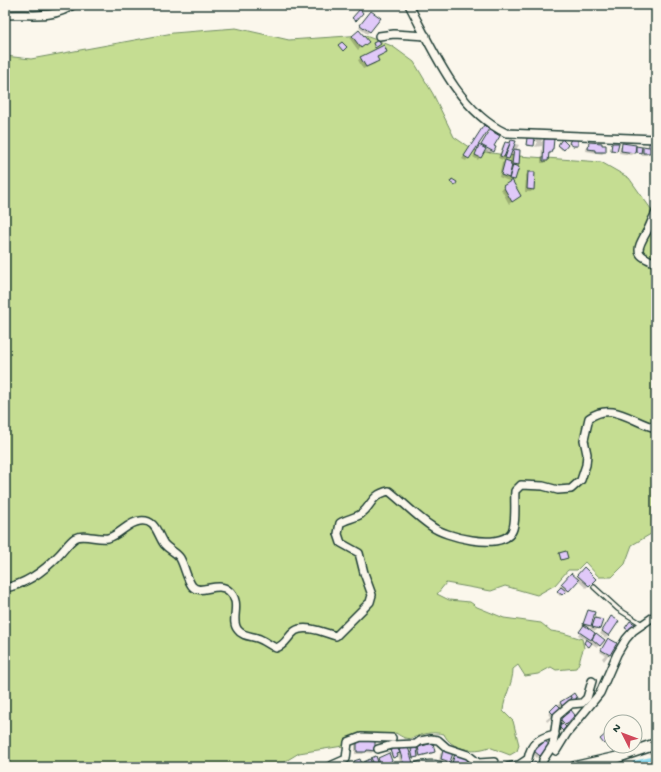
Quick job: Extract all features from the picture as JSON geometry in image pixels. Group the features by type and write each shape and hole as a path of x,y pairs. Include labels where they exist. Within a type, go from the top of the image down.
{"main road":[{"path":"575,767 615,758 656,744"}],"street":[{"path":"5,15 50,15 61,12 73,5"},
{"path":"409,5 451,81 480,117 491,126 506,133 656,139"},
{"path":"379,36 394,34 426,36"},
{"path":"656,213 639,244 638,250 644,259 656,263"},
{"path":"5,588 16,586 33,578 57,557 75,538 82,536 90,538 109,538 139,521 145,521 150,522 156,527 163,543 180,558 186,575 194,588 199,590 207,587 223,587 229,590 236,599 235,625 238,631 257,638 276,648 282,646 296,630 317,630 336,636 370,602 372,595 359,554 341,543 338,534 340,522 350,517 359,515 366,509 372,499 380,493 389,491 432,527 449,534 486,542 505,538 512,532 514,519 514,491 521,485 543,486 558,490 571,489 581,480 586,466 587,454 584,440 589,418 598,412 620,413 656,428"},
{"path":"556,751 567,732 600,693 617,654 626,639 642,624 656,615"},
{"path":"542,767 543,760 553,745 557,716 571,704 582,703 587,698 592,681"},
{"path":"508,767 519,765 528,759 529,750 543,736 555,734"},
{"path":"328,767 346,759 348,742 362,737 392,738"},
{"path":"378,749 392,745 416,744 420,741 431,739 438,740 447,748 468,755 478,763 494,762 496,767"}],"lane":[{"path":"594,587 618,609 642,624"},
{"path":"410,767 430,762 443,764 448,767"}],"green space":[{"path":"236,28 289,40 363,35 392,46 414,62 433,94 454,137 473,150 505,155 601,162 629,178 651,209 656,226 656,531 632,545 625,564 612,577 599,577 585,562 577,570 568,570 555,585 537,595 505,586 491,591 446,583 437,594 449,600 470,602 477,607 504,618 541,623 551,631 582,639 584,648 576,668 556,670 551,667 538,674 525,676 518,665 513,669 512,680 503,711 513,721 519,745 517,751 510,755 489,747 470,750 457,747 447,739 444,734 430,733 408,739 396,733 380,737 371,734 360,734 349,738 343,746 299,753 276,767 5,767 5,56 31,59 173,33"}],"building":[{"path":"360,9 363,13 356,21 352,18"},
{"path":"371,11 381,18 370,32 360,25"},
{"path":"359,30 369,42 361,48 352,36"},
{"path":"379,40 381,44 375,48 373,43"},
{"path":"342,42 347,47 343,51 338,45"},
{"path":"384,45 387,52 377,57 379,61 366,67 360,57"},
{"path":"484,125 489,129 469,159 464,156"},
{"path":"490,130 500,136 494,146 496,147 494,152 481,145"},
{"path":"527,138 535,138 534,146 526,145"},
{"path":"544,139 554,139 553,149 551,153 549,153 548,161 543,161"},
{"path":"562,139 568,145 564,150 558,145"},
{"path":"571,139 578,139 578,146 573,146 569,143"},
{"path":"511,140 516,141 509,159 505,158"},
{"path":"505,142 510,143 504,157 500,156"},
{"path":"589,142 602,143 602,145 606,145 606,152 595,152 595,150 588,149"},
{"path":"649,142 656,142 656,147 650,147 650,153 643,153 643,146 649,147"},
{"path":"612,143 619,143 617,151 611,150"},
{"path":"622,143 636,145 635,153 621,151"},
{"path":"479,145 486,149 481,158 475,155"},
{"path":"636,146 642,147 641,153 636,152"},
{"path":"514,149 520,150 519,165 512,164"},
{"path":"505,160 511,162 510,165 512,165 509,178 501,175"},
{"path":"513,165 519,167 515,180 509,179"},
{"path":"528,172 535,172 534,190 527,189"},
{"path":"452,179 457,182 455,186 450,182"},
{"path":"512,180 521,196 512,202 503,186"},
{"path":"566,551 568,558 561,560 559,553"},
{"path":"584,567 596,579 589,586 577,575"},
{"path":"571,573 579,580 569,591 561,584"},
{"path":"561,587 566,591 562,595 557,591"},
{"path":"588,610 595,612 591,626 583,624"},
{"path":"611,616 619,621 609,636 602,631"},
{"path":"595,618 603,620 600,629 592,627"},
{"path":"630,621 635,624 630,631 625,628"},
{"path":"584,625 595,633 591,640 579,632"},
{"path":"596,633 605,640 600,646 592,639"},
{"path":"608,638 617,643 610,655 601,650"},
{"path":"586,639 592,643 589,647 584,643"},
{"path":"574,693 577,698 573,701 570,696"},
{"path":"570,696 573,702 563,708 560,702"},
{"path":"557,704 562,709 555,716 550,711"},
{"path":"571,710 575,715 566,725 560,719"},
{"path":"562,723 566,727 563,731 559,727"},
{"path":"375,739 375,751 367,750 366,752 357,752 357,741"},
{"path":"545,741 550,745 540,756 534,751"},
{"path":"433,743 435,752 420,756 418,747"},
{"path":"397,747 400,753 397,754 398,756 393,758 390,750"},
{"path":"408,747 413,763 404,765 399,749"},
{"path":"417,748 418,757 413,758 411,749"},
{"path":"443,750 453,753 450,762 441,759"},
{"path":"389,753 392,761 381,766 378,758"},
{"path":"455,754 469,758 466,766 452,763"},
{"path":"376,756 378,762 374,764 371,758"},
{"path":"360,759 362,764 356,767 354,761"},
{"path":"370,759 373,767 366,767 364,762"},
{"path":"535,761 539,767 529,767 528,765"}],"waterway":[{"path":"540,5 547,7"},
{"path":"638,767 656,763"}]}
